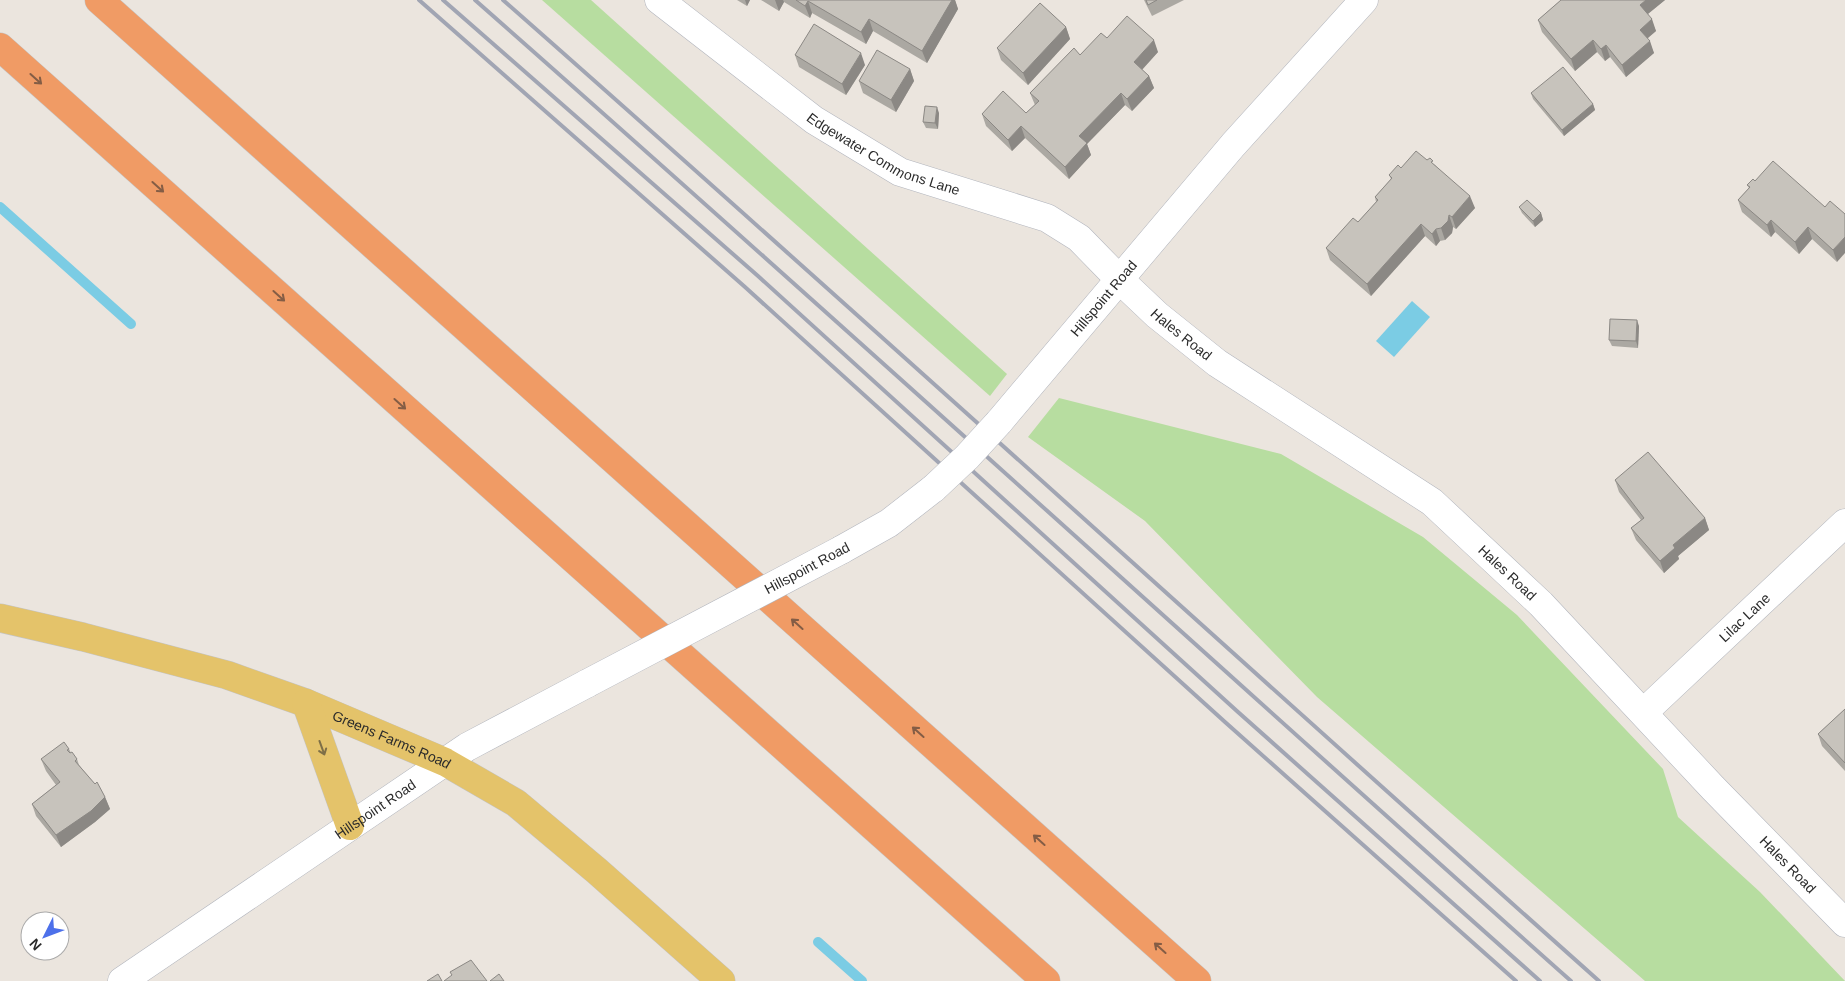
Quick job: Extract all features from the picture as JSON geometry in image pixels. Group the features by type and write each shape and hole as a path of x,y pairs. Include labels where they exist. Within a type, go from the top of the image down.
{"highway":[{"path":"99,0 1197,981"},
{"path":"0,47 1046,981"}],"main road":[{"name":"Greens Farms Road","path":"0,618 83,637 217,673 306,702 445,762 489,786 522,808 597,871 721,981"},
{"path":"306,702 350,826"}],"street":[{"name":"Edgewater Commons Lane","path":"659,0 814,120 900,172 1053,221 1079,238 1120,280"},
{"name":"Hillspoint Road","path":"122,981 445,762 495,731 841,550 889,523 934,488 999,422 1353,4"},
{"name":"Hales Road","path":"1120,280 1157,315 1217,363 1432,502 1541,604 1644,712 1719,795 1845,923"},
{"name":"Lilac Lane","path":"1644,712 1845,523"}],"green space":[{"path":"542,0 591,0 1007,374 990,396"},
{"path":"1059,398 1281,454 1423,537 1517,615 1663,769 1678,817 1760,892 1845,981 1645,981 1317,697 1145,521 1028,437"}],"water":[{"path":"1412,301 1430,317 1394,357 1376,341"}],"building":[{"path":"796,0 952,0 922,51 869,19 861,32 808,1 805,6"},
{"path":"1146,0 1157,0 1148,5"},
{"path":"1561,0 1646,0 1640,5 1652,19 1640,30 1650,41 1622,65 1606,45 1601,49 1593,40 1571,59 1538,20"},
{"path":"1040,3 1066,27 1023,73 997,48"},
{"path":"1127,16 1154,40 1134,62 1149,76 1127,99 1121,93 1079,136 1087,143 1065,167 1021,126 1008,140 982,114 1003,91 1026,113 1039,101 1030,93 1074,48 1080,55 1101,33 1107,38"},
{"path":"814,24 861,53 842,84 795,55"},
{"path":"877,50 910,69 891,100 859,81"},
{"path":"1563,67 1593,104 1562,130 1531,93"},
{"path":"925,106 937,107 935,123 923,122"},
{"path":"1416,151 1427,160 1430,158 1433,161 1431,162 1470,196 1452,217 1449,215 1448,221 1441,228 1436,229 1432,234 1421,224 1367,284 1326,248 1353,218 1358,222 1378,200 1375,197 1392,178 1389,175 1398,165 1401,168"},
{"path":"1773,161 1825,207 1830,201 1845,214 1845,237 1833,250 1808,227 1795,242 1771,220 1767,225 1738,200 1750,187 1747,185 1753,179 1755,181"},
{"path":"1527,200 1541,213 1533,221 1519,207"},
{"path":"1610,319 1637,320 1636,341 1609,340"},
{"path":"1648,452 1705,518 1673,545 1675,548 1660,561 1631,528 1644,518 1615,480"},
{"path":"1845,709 1845,763 1818,734"},
{"path":"64,742 69,749 67,750 70,753 72,752 77,759 75,761 95,784 97,782 105,797 91,811 56,835 32,804 60,782 41,759"},
{"path":"471,960 487,981 444,981 452,975 450,972"},
{"path":"438,974 442,981 427,981"},
{"path":"499,974 504,981 490,981"}],"waterway":[{"path":"0,207 131,324"},
{"path":"818,942 862,981"}],"railway":[{"path":"419,0 745,287 1225,722 1516,981"},
{"path":"443,0 758,276 1238,712 1540,981"},
{"path":"475,0 750,244 1571,981"},
{"path":"503,0 778,244 1599,981"}]}
